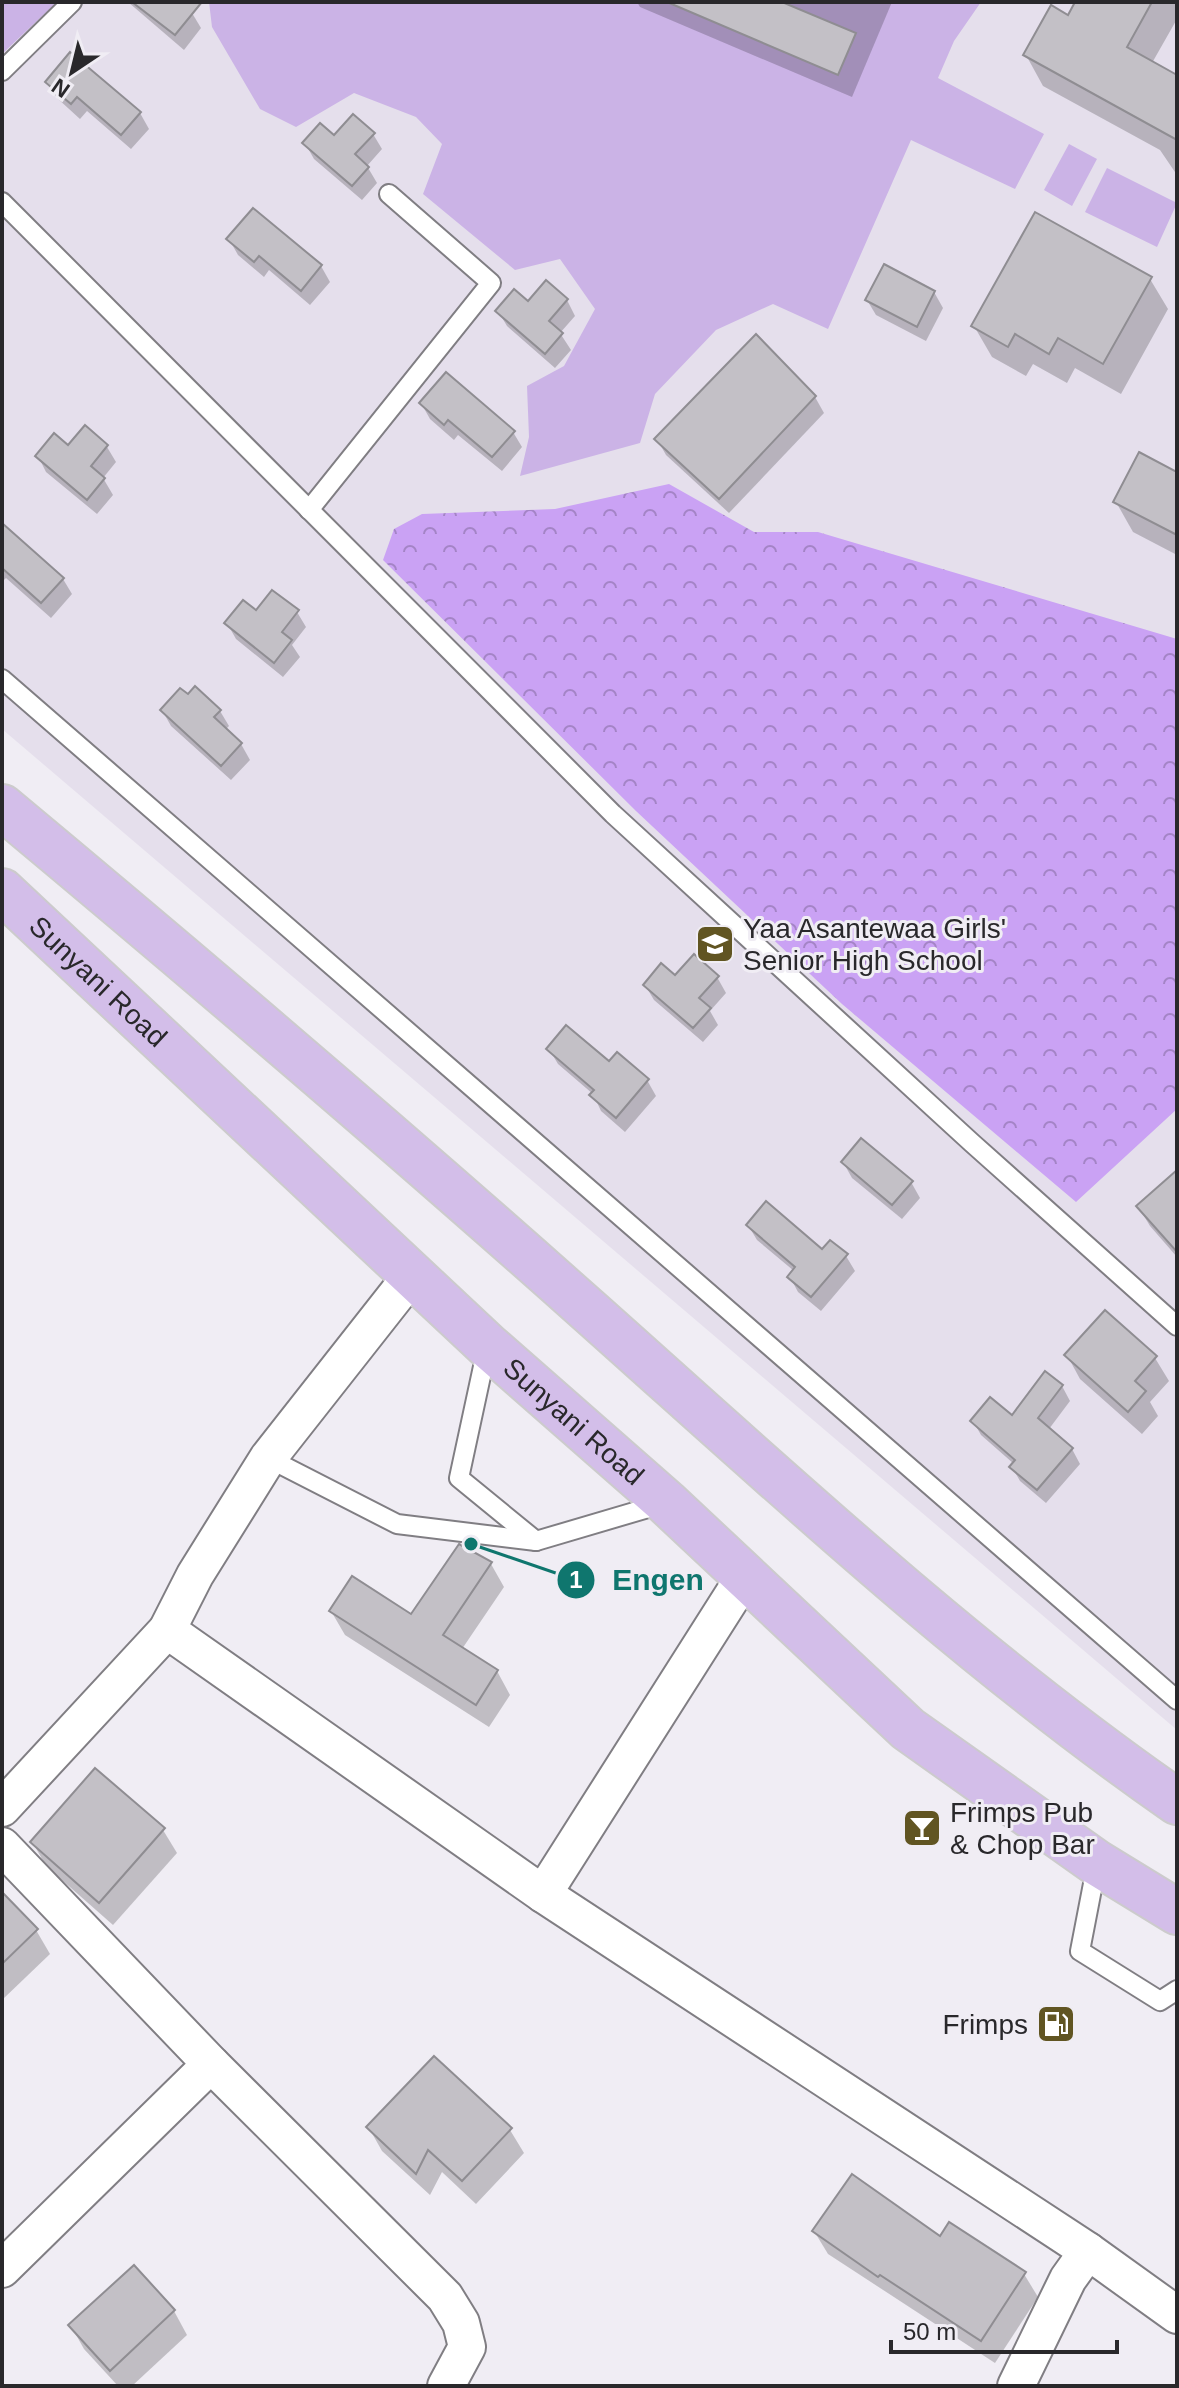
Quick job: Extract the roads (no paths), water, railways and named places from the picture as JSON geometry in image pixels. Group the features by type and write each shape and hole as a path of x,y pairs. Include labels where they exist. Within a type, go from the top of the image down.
{"main road":[{"path":"2,807 534,1261 892,1581 1098,1747 1177,1802"},
{"name":"Sunyani Road","path":"2,891 488,1346 667,1503 908,1729 1097,1863 1177,1912"}],"street":[{"path":"2,1808 167,1630 195,1575 268,1458 412,1275"},
{"path":"543,1894 745,1576"},
{"path":"167,1630 543,1894 1088,2251 1177,2315"},
{"path":"2,1846 211,2064 445,2297 461,2323 467,2347 446,2386"},
{"path":"2,2269 211,2064"},
{"path":"1016,2386 1068,2279 1088,2251"}],"lane":[{"path":"2,71 72,2"},
{"path":"309,510 491,283 389,194"},
{"path":"2,202 613,814 1177,1326"},
{"path":"2,679 1177,1700"},
{"path":"488,1346 459,1478 536,1541"},
{"path":"268,1458 397,1524 536,1541 667,1503"},
{"path":"1097,1863 1080,1951 1160,2001 1177,1990"}],"place":[{"name":"Yaa Asantewaa Girls' Senior High School","path":"715,944"},
{"name":"Engen","path":"471,1544"},
{"name":"Frimps Pub & Chop Bar","path":"922,1828"},
{"name":"Frimps","path":"1056,2024"}]}
